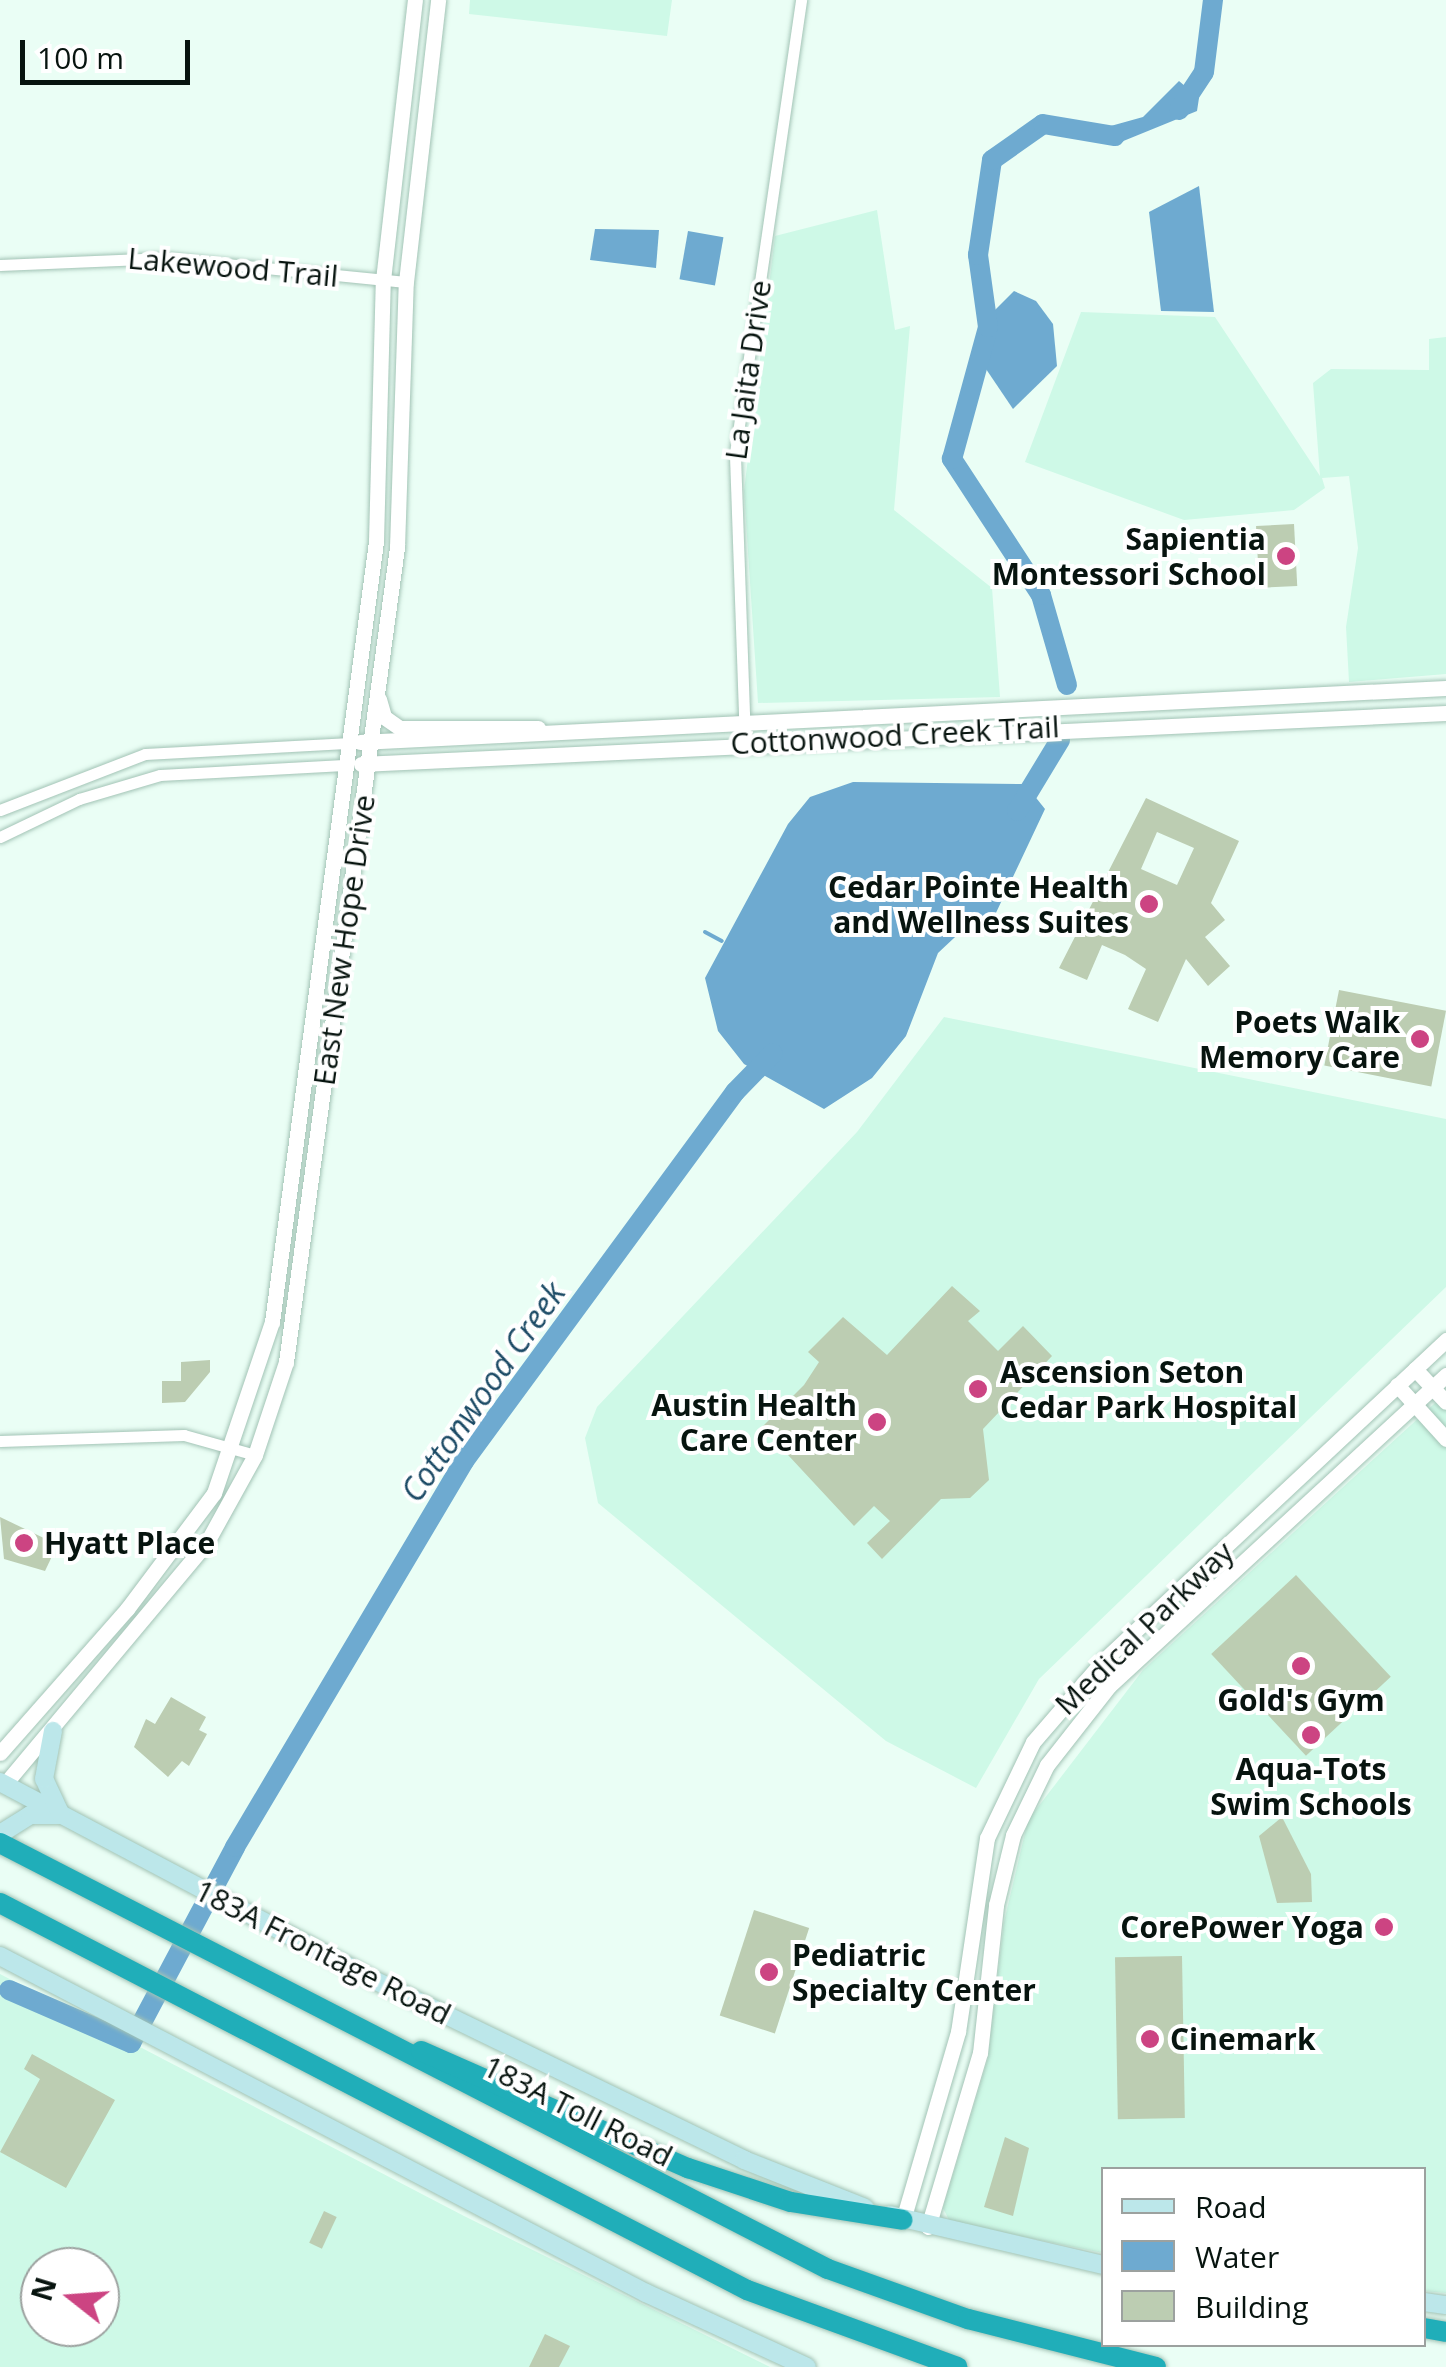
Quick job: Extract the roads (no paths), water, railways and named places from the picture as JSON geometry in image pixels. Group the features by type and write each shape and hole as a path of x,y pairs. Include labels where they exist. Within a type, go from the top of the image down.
{"highway":[{"name":"183A Toll Road","path":"0,1842 828,2269 968,2319 1156,2367"},
{"path":"0,1903 747,2290 957,2367"},
{"path":"335,2018 490,2077 688,2168 790,2202 903,2220"}],"main road":[{"path":"0,1834 30,1815 61,1814 43,1770 53,1730"},
{"name":"183A Frontage Road","path":"2,1785 257,1918 744,2160 903,2220 1101,2264"},
{"path":"0,1956 646,2294 807,2367"}],"street":[{"name":"East New Hope Drive","path":"0,1753 184,1538 235,1449 272,1322 346,743 376,541 383,280 415,0"},
{"name":"East New Hope Drive","path":"2,1785 53,1730 207,1542 255,1455 286,1362 402,493 406,282 438,0"},
{"name":"La Jaita Drive","path":"745,742 735,453 801,0"},
{"name":"Lakewood Trail","path":"0,265 166,258 406,282"},
{"name":"Cottonwood Creek Trail","path":"346,743 744,718 1446,688"},
{"path":"378,695 384,717 400,728 518,722 556,732"},
{"name":"Cottonwood Creek Trail","path":"344,764 745,742 1446,712"},
{"path":"0,810 69,778 145,754 346,743"},
{"path":"0,837 78,798 160,775 344,764"},
{"path":"69,778 78,798"},
{"path":"299,1112 320,1124"},
{"name":"Medical Parkway","path":"903,2220 958,2032 974,1901 1001,1802 1033,1742 1143,1626 1446,1340"},
{"path":"1415,1369 1446,1402"},
{"name":"Medical Parkway","path":"928,2227 980,2053 996,1905 1014,1835 1047,1765 1087,1708 1446,1375"},
{"path":"1397,1385 1446,1439"},
{"path":"0,1440 184,1435 255,1455"},
{"path":"1143,1626 1156,1642"},
{"path":"974,1901 996,1905"}],"water":[{"path":"1179,81 1199,98 1197,111 1116,144 1082,134 1143,117"},
{"path":"1199,186 1214,312 1161,311 1149,212"},
{"path":"595,229 659,230 656,268 590,260"},
{"path":"688,231 723,237 715,286 679,279"},
{"path":"1014,291 1036,301 1053,324 1057,366 1013,409 986,369 987,318"},
{"path":"853,782 1025,784 1045,809 994,917 970,923 938,953 906,1036 872,1078 824,1109 744,1064 718,1031 705,978 788,824 810,797"}],"waterway":[{"name":"Cottonwood Creek","path":"1179,110 1204,72 1213,0"},
{"name":"Cottonwood Creek","path":"1067,685 1041,595 952,459 988,327 978,255 992,160 1043,124 1115,136"},
{"name":"Cottonwood Creek","path":"1017,811 1060,740"},
{"path":"705,932 722,941"},
{"name":"Cottonwood Creek","path":"9,1990 131,2043 235,1847 464,1461 735,1092 773,1053"}],"place":[{"name":"Sapientia Montessori School","path":"1286,556"},
{"name":"Cedar Pointe Health and Wellness Suites","path":"1149,904"},
{"name":"Poets Walk Memory Care","path":"1420,1039"},
{"name":"Ascension Seton Cedar Park Hospital","path":"978,1389"},
{"name":"Austin Health Care Center","path":"877,1422"},
{"name":"Hyatt Place","path":"24,1543"},
{"name":"Gold's Gym","path":"1301,1666"},
{"name":"Aqua-Tots Swim Schools","path":"1311,1735"},
{"name":"CorePower Yoga","path":"1384,1927"},
{"name":"Pediatric Specialty Center","path":"769,1972"},
{"name":"Cinemark","path":"1150,2039"}]}
